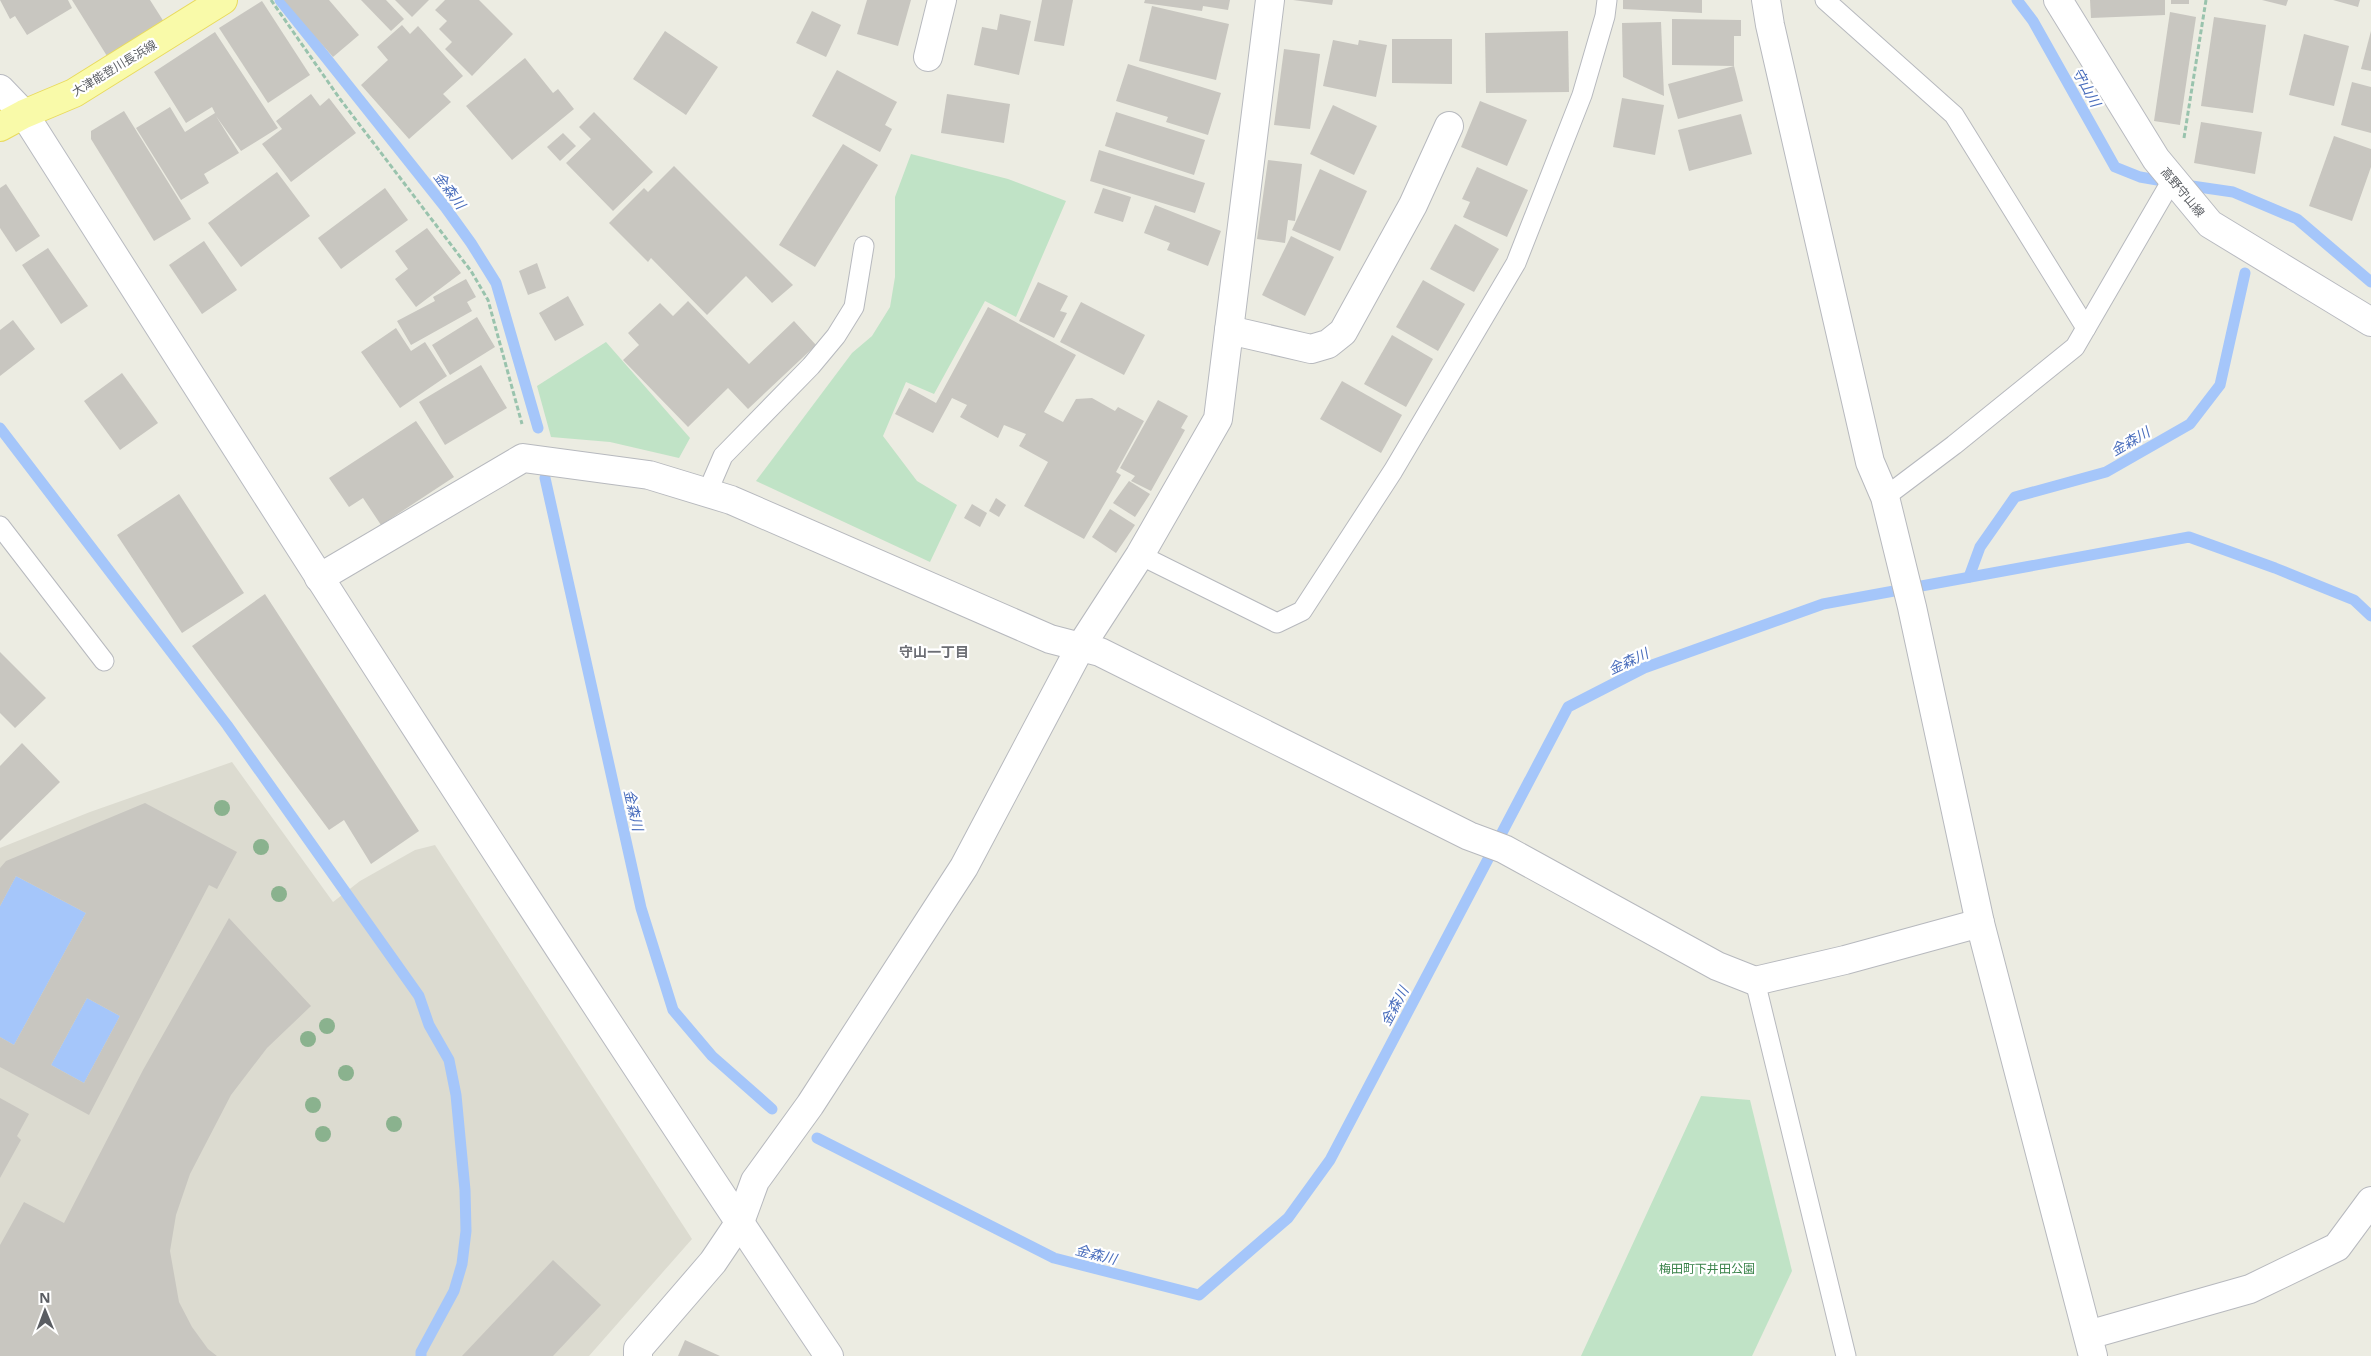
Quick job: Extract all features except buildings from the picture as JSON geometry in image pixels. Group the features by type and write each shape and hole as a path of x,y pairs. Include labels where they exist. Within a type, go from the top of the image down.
{"main road":[{"name":"大津能登川長浜線","path":"0,128 24,114 74,93 223,0"}],"street":[{"path":"928,57 942,0"},
{"path":"638,1356 638,1349 713,1262 740,1222 755,1181 810,1106 964,866 1081,646 1140,555 1218,419 1270,0"},
{"path":"1766,0 1770,25 1870,462 1885,497 1912,607 1980,923 2091,1346 2250,1289 2337,1247 2371,1201"},
{"name":"高野守山線","path":"2058,0 2162,180 2210,224 2371,322"},
{"path":"0,89 24,114 319,578 740,1222 830,1356"},
{"path":"1230,330 1311,349 1328,344 1342,332 1413,205 1449,126"},
{"path":"319,578 523,458 649,475 731,500 1050,639 1100,652 1469,836 1504,848 1717,966 1755,981 1845,960 1980,923"}],"lane":[{"path":"1140,555 1277,623 1302,611 1393,471 1516,263 1582,95 1605,16 1607,0"},
{"path":"1826,0 1954,115 2086,328"},
{"path":"1885,497 1954,445 2075,347 2162,180"},
{"path":"707,493 723,456 811,366 836,336 854,307 864,246"},
{"path":"0,526 104,661"},
{"path":"1755,981 1846,1356"}],"path":[{"path":"271,0 340,99 471,271 488,300 520,415 529,459"},
{"path":"2162,180 2181,154 2206,0"}],"shaded area":[{"path":"232,762 333,902 360,881 415,850 435,845 692,1239 589,1356 0,1356 0,848 90,812"}],"green space":[{"path":"911,154 1008,179 1066,201 1016,317 985,301 934,394 906,382 883,436 917,481 957,505 930,562 756,481 852,353 872,336 890,307 895,277 895,197"},
{"path":"606,342 690,438 679,458 610,442 551,437 537,386"},
{"name":"梅田町下井田公園","path":"1701,1096 1750,1100 1792,1271 1752,1356 1581,1356"}],"water":[{"path":"16,876 86,913 14,1045 0,1037 0,906"},
{"path":"87,998 120,1016 84,1083 51,1065"}],"waterway":[{"name":"金森川","path":"280,0 445,207 471,243 496,283 538,428"},
{"name":"守山川","path":"2017,0 2033,21 2115,167 2140,177 2169,182"},
{"name":"金森川","path":"2185,185 2233,192 2297,219 2371,282"},
{"name":"金森川","path":"1969,577 1980,547 2015,497 2106,472 2190,424 2220,385 2245,273"},
{"path":"0,428 227,725 419,996 429,1025 449,1060 456,1095 465,1190 466,1231 462,1264 454,1291 421,1352 421,1356"},
{"name":"金森川","path":"545,478 641,908 673,1010 712,1056 772,1109"},
{"name":"金森川","path":"817,1138 1054,1258 1199,1295 1288,1218 1330,1160 1568,707 1644,668 1823,604 2189,537 2275,568 2354,600 2371,616"}],"district":[{"name":"守山一丁目","path":"934,651"}]}
